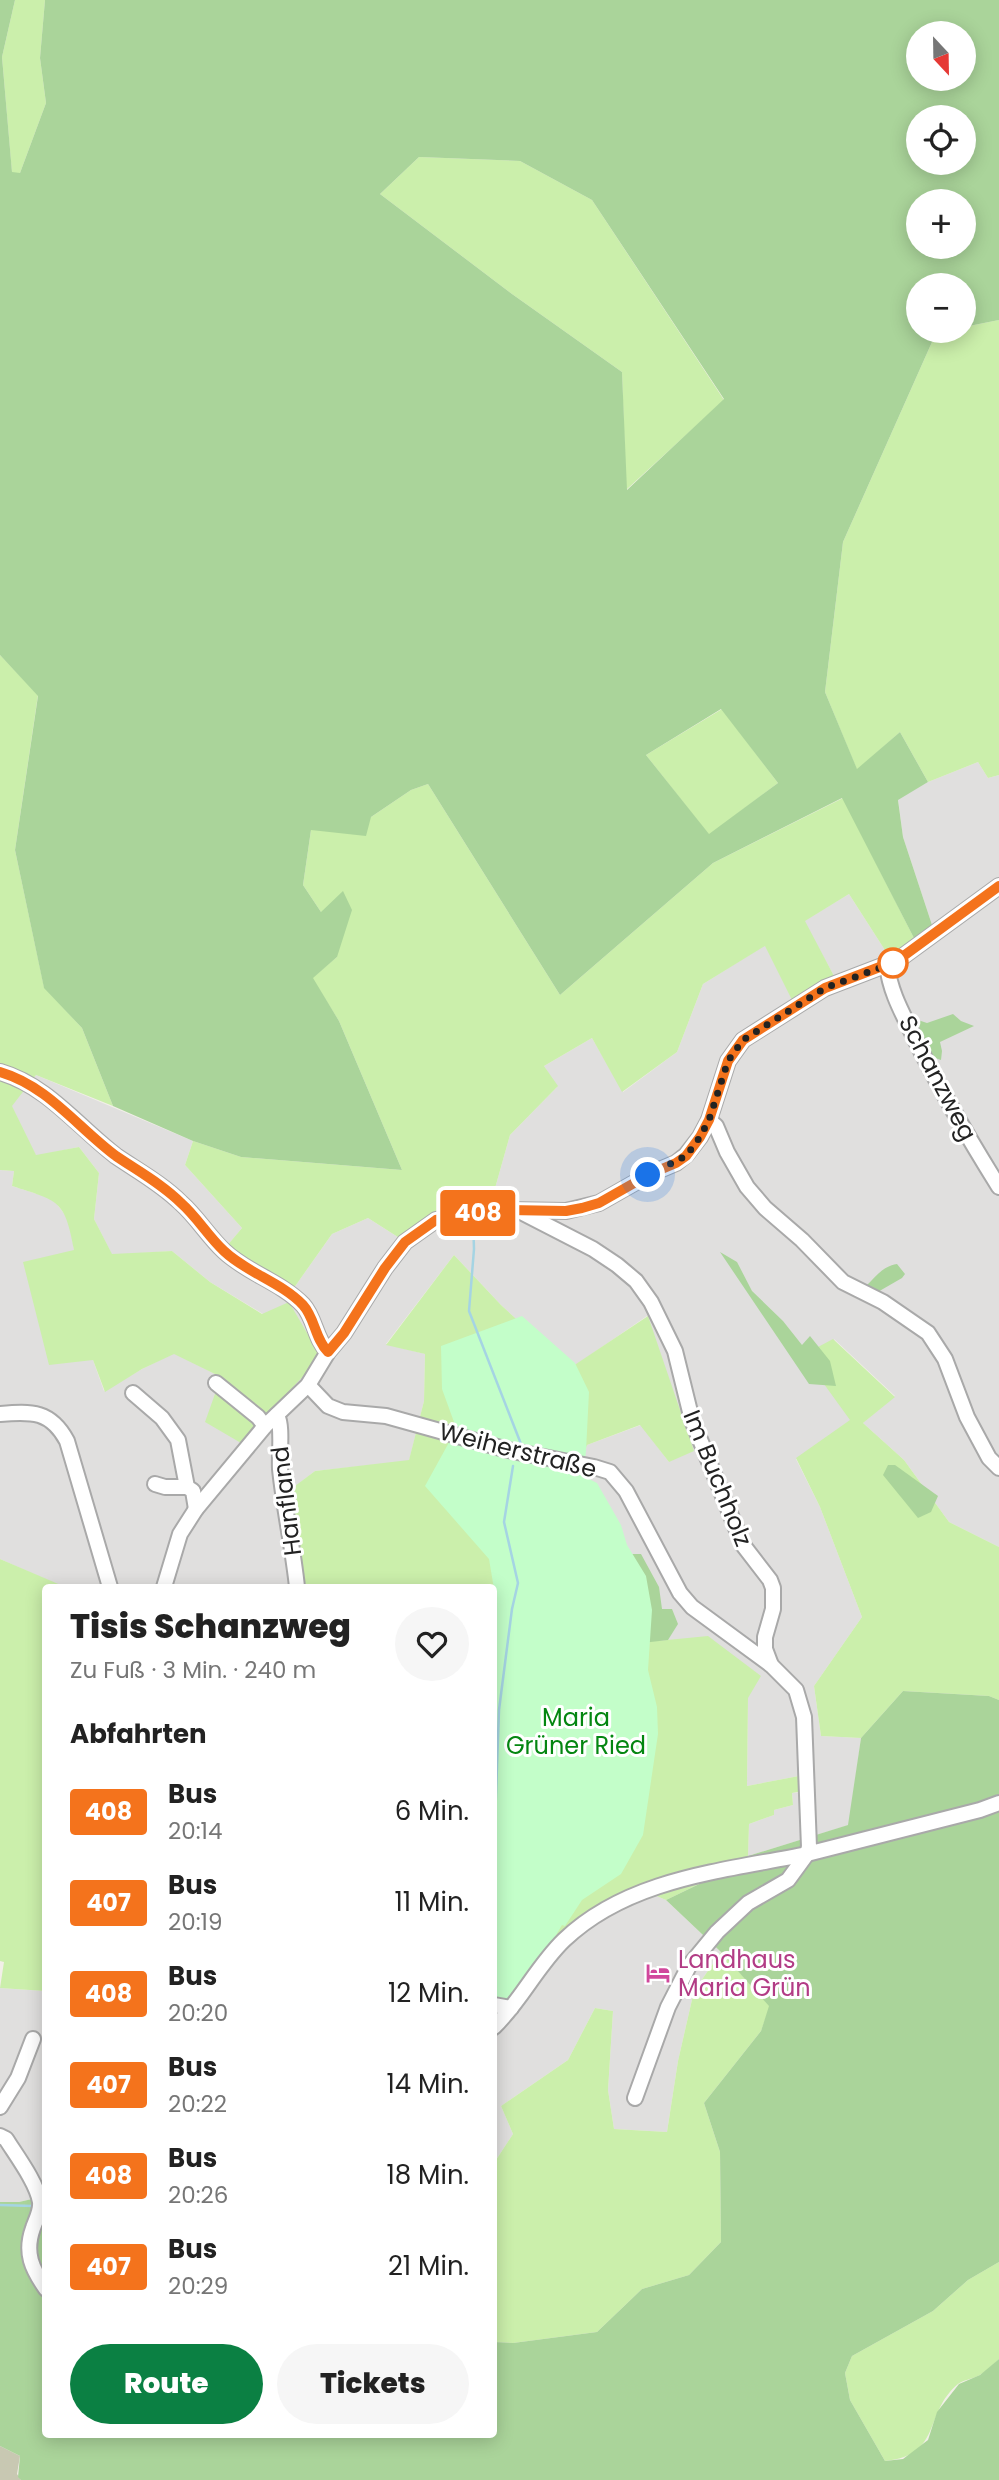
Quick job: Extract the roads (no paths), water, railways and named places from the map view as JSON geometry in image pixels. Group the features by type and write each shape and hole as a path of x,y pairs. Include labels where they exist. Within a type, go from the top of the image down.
{"street":[{"path":"165,1584 180,1534 196,1509 265,1426 309,1385 328,1352 344,1333 385,1268 405,1242 436,1220 465,1214 504,1210 566,1211 599,1203 686,1156 709,1120 728,1061 743,1040 825,988 887,965 929,939 999,886"},
{"name":"Schanzweg","path":"887,965 893,994 923,1055 956,1117 999,1187"},
{"path":"0,1072 39,1090 117,1156 169,1191 194,1215 224,1251 297,1299 306,1308 328,1352"},
{"path":"709,1120 716,1126 727,1152 747,1186 765,1208 843,1282 883,1302 928,1333 945,1359 967,1417 989,1458 999,1468"},
{"name":"Im Buchholz","path":"519,1211 593,1249 617,1265 636,1281 651,1303 675,1351 692,1420 743,1545 770,1580 773,1588 773,1609 765,1637 765,1649 771,1665"},
{"path":"216,1383 258,1417 265,1426"},
{"name":"Weiherstraße","path":"309,1385 328,1406 343,1412 386,1416 508,1450 594,1466 610,1472 626,1491 680,1593 692,1607 771,1665"},
{"path":"132,1393 162,1418 178,1440 187,1488"},
{"path":"0,1414 27,1412 50,1418 61,1429 67,1441 109,1584"},
{"name":"Hanfland","path":"277,1415 280,1421 279,1443 284,1499 297,1584"},
{"path":"155,1484 187,1488 193,1492 196,1509"},
{"path":"635,2098 668,2007 689,1966 717,1932 748,1903 788,1880 807,1854 809,1847 803,1707 791,1683 771,1665"},
{"path":"497,2024 549,1955 564,1940 608,1909 642,1892 702,1873 807,1854 999,1803"},
{"path":"774,1861 788,1880"},
{"path":"497,2006 511,2008"},
{"path":"0,2107 18,2078 33,2039"},
{"path":"0,2136 6,2139 42,2193 28,2254 42,2284"}],"waterway":[{"path":"473,1217 474,1249 469,1311 521,1444"},
{"path":"497,1766 499,1710 518,1583 504,1522 513,1466"},
{"path":"0,2205 33,2206"}],"place":[{"name":"Landhaus Maria Grün","path":"658,1973"}],"park label":[{"name":"Maria Grüner Ried","path":"576,1731"}]}
